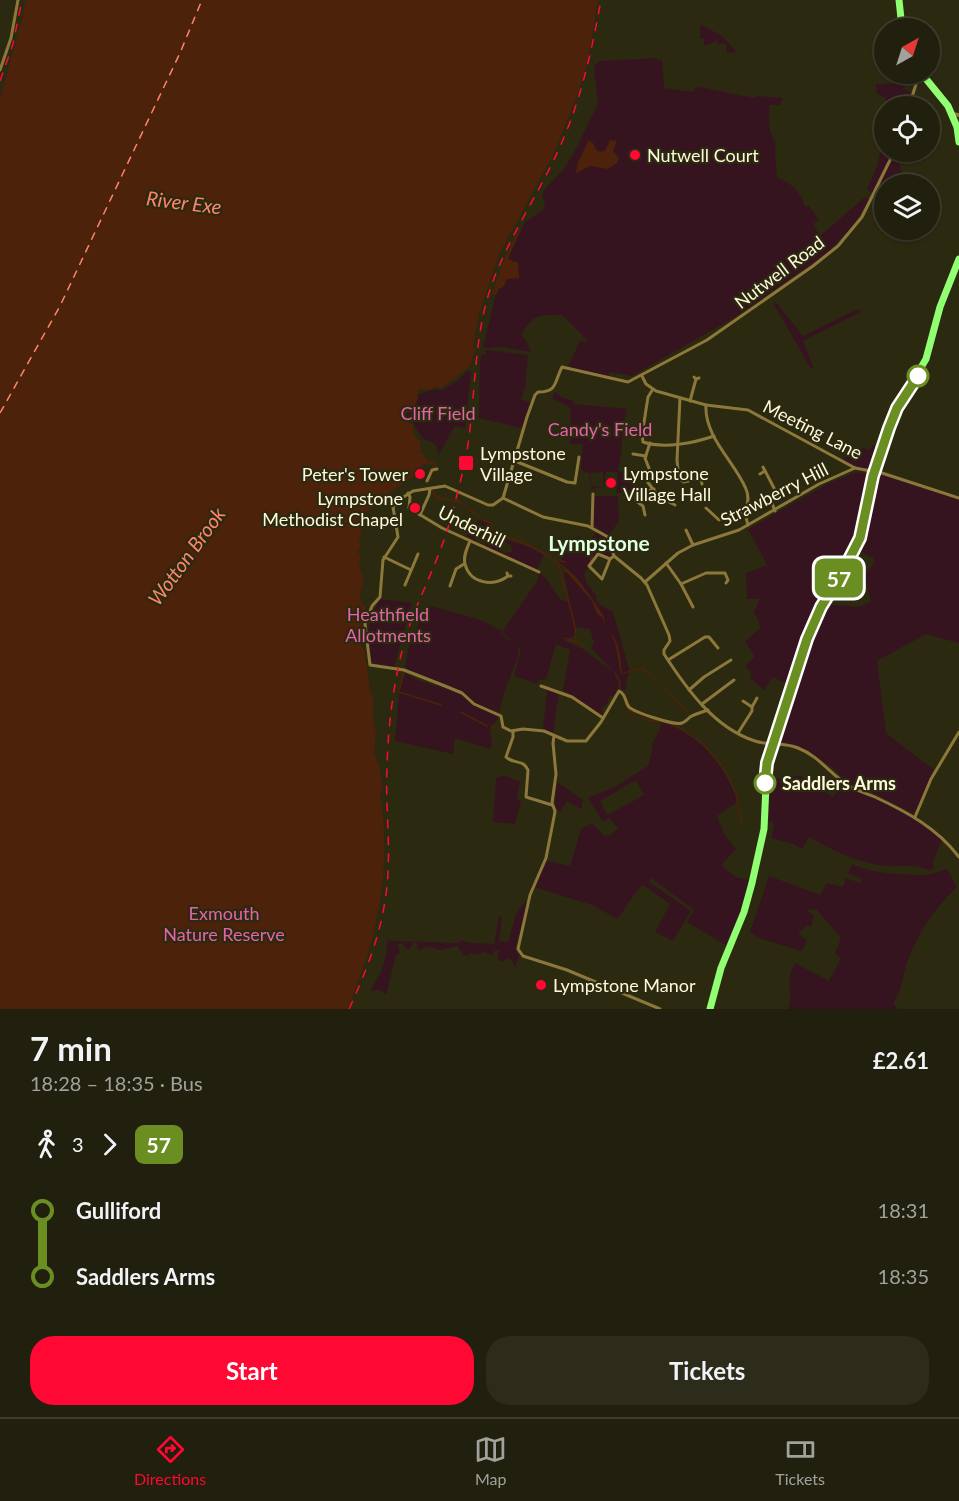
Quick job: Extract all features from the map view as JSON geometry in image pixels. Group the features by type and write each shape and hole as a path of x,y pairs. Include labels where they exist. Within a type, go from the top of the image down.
{"highway":[{"path":"899,0 901,18"},
{"path":"931,84 956,114 959,142"},
{"path":"710,1009 718,976 744,912 752,884 765,829 767,763 807,639 821,607 860,538 875,471 893,417 926,359 940,307 959,259"}],"street":[{"path":"0,70 11,38 18,0"},
{"name":"Nutwell Road","path":"641,375 723,330 838,246 862,217 889,162"},
{"path":"708,710 679,724 651,718 629,707 625,696 620,691 586,741 567,741 533,729 513,731 504,728 501,716 477,706 462,693 404,670 369,664 366,624 372,606 380,596 384,558 398,537 393,507 408,493 448,486 490,505 503,498 536,394 548,392 553,388 562,367 626,382 641,375 646,384 653,389 648,396 643,441 678,443 699,441 714,436"},
{"path":"690,401 697,378"},
{"name":"Meeting Lane","path":"653,389 706,405 748,410 855,468 875,471 959,498"},
{"path":"680,398 679,479 684,482 701,478"},
{"path":"706,405 714,436 721,451 735,468 748,492 748,502 744,513 748,525"},
{"path":"650,443 646,456 646,463 650,471 644,480 659,497 675,505"},
{"path":"633,454 646,456"},
{"path":"514,461 574,483 579,457"},
{"name":"Strawberry Hill","path":"645,582 676,554 693,545 728,535 775,511 819,484 855,468"},
{"path":"427,481 436,469"},
{"path":"760,474 764,469 775,490 772,503 775,511"},
{"path":"700,473 702,484"},
{"path":"420,515 430,489"},
{"path":"645,515 644,508 636,501 636,495 654,489"},
{"name":"Underhill","path":"408,493 409,508 420,515 442,528 539,572"},
{"path":"592,527 593,494"},
{"path":"503,498 550,520 592,527 608,537 612,558 602,579 589,566 598,554 612,558 645,582 669,635 669,641 664,650 668,660 689,690 708,710 738,733 755,741 770,746 779,743 800,748 825,765 849,786 915,817 944,840 959,857"},
{"path":"706,508 719,520 733,512 744,513"},
{"path":"686,530 693,545"},
{"path":"470,541 466,550 465,564 473,576 484,582 495,583 509,575"},
{"path":"405,585 418,554"},
{"path":"384,558 411,570"},
{"path":"666,562 693,607"},
{"path":"450,586 450,578 457,567 465,564"},
{"path":"681,584 706,573 725,573 728,580 726,583"},
{"path":"668,660 705,637 709,637 718,648"},
{"path":"689,690 704,677 731,660"},
{"path":"702,704 734,680"},
{"path":"541,686 572,697 603,718"},
{"path":"738,733 757,698"},
{"path":"743,701 752,707"},
{"path":"513,731 506,757 527,766 526,797 552,806"},
{"path":"915,817 931,779 959,732"},
{"path":"554,736 556,774 552,806 555,811 548,853 529,895 518,949 520,954 567,970 660,1009"}],"green space":[{"path":"700,24 722,36 737,52 727,53 726,44 718,44 717,41 704,46 704,39 700,38"},
{"path":"658,58 662,60 664,88 693,92 699,87 754,98 758,96 783,98 780,105 769,105 770,129 776,143 777,178 791,185 799,193 805,207 809,206 819,220 813,224 820,236 865,197 869,200 854,224 827,253 735,317 632,376 609,372 609,376 592,375 568,366 580,341 589,342 562,315 537,317 529,323 521,336 526,340 531,352 501,347 483,348 496,293 507,279 518,278 515,262 508,259 525,222 543,210 544,190 563,170 598,104 594,66 600,61"},
{"path":"876,84 908,84 903,89 911,92 910,96 881,96 877,94"},
{"path":"878,162 900,162 901,174 874,174 874,194 867,189"},
{"path":"776,302 803,336 858,309 861,312 803,341 814,368 811,369 773,303"},
{"path":"488,350 528,355 525,388 521,399 531,403 522,428 479,418 480,362 481,355 486,354 483,352"},
{"name":"Cliff Field","path":"467,371 471,371 465,428 455,426 439,454 435,444 422,438 406,414 415,411 419,394 435,389 442,390 457,381"},
{"name":"Candy's Field","path":"555,392 563,398 574,401 573,404 627,409 618,471 634,472 633,492 616,493 618,472 606,472 604,478 606,478 606,486 603,487 603,472 590,473 591,486 602,486 591,490 589,473 582,471 581,467 583,444 570,444 571,408 552,398"},
{"path":"873,445 880,448 878,453 876,448 872,453 877,456 872,468 859,468 844,460 855,450 869,450"},
{"path":"857,472 870,474 858,536 809,628 789,685 773,677 764,690 750,678 751,672 745,666 755,657 745,642 761,627 754,612 760,599 747,599 746,573 767,565 748,529 831,482"},
{"path":"881,475 959,500 959,643 926,634 877,661 886,733 934,770 914,814 850,784 834,769 808,751 780,741 779,736 804,651 826,604 858,607 871,602 864,576 875,562 873,558 858,550 876,478"},
{"path":"594,496 618,496 619,522 608,535 593,525"},
{"path":"479,520 491,524 492,530 503,538 544,555 537,569 482,545 483,542 489,543 504,553 512,552 511,545 496,539 480,524 474,529 475,542 466,536"},
{"path":"597,531 607,538 612,555 610,557 594,552 579,539 574,547 578,550 584,547 596,555 584,574 586,582 597,597 595,599 599,604 613,612 629,669 625,691 620,688 613,696 610,696 607,704 601,708 603,715 563,691 570,650 556,644 546,679 538,680 537,684 514,676 521,650 502,632 538,580 539,573 545,577 561,600 570,602 564,573 566,572 580,587 583,585 563,565 556,562 561,559 578,536 588,543","holes":["575,627 590,629 594,643 591,648 615,673 583,649 565,641 574,636"]},
{"name":"Heathfield Allotments","path":"380,599 412,603 394,667 372,663 370,654 368,638 370,622"},
{"path":"427,605 481,620 502,631 501,633 516,646 519,653 505,689 500,712 479,705 459,690 405,669 408,649"},
{"path":"405,673 420,681 457,692 473,705 499,717 490,728 492,743 490,749 455,738 453,754 395,741 399,693"},
{"path":"547,689 559,692 553,734 543,730"},
{"path":"661,722 686,733 697,741 716,760 736,797 736,803 717,816 724,834 736,849 723,863 723,867 736,877 749,880 738,919 727,946 687,922 694,910 651,878 649,880 652,884 691,911 673,941 655,932 670,904 643,885 618,919 592,905 534,887 547,861 570,866 581,829 592,823 604,835 610,836 618,828 609,818 603,822 588,798 616,786 648,766 653,748 651,746","holes":["636,780 644,795 607,815 600,801"]},
{"path":"504,775 520,782 517,799 521,801 515,824 493,822 496,778"},
{"path":"800,775 833,797 845,783 919,821 942,840 933,862 934,869 867,863 837,852 809,837 802,849 771,838 774,823 769,821 770,781 772,778 785,779"},
{"path":"557,782 583,800 581,809 567,801 560,812 555,807"},
{"path":"852,864 877,871 907,875 927,875 947,869 957,887 928,921 912,950 899,993 893,1003 898,1009 788,1009 790,976 795,963 829,981 841,958 835,954 841,938 816,909 806,910 814,916 811,927 807,925 798,934 807,940 802,951 759,938 750,932 769,876 820,895 827,883 843,887 846,878 861,883 862,879 848,873"},
{"path":"526,900 515,949 519,957 515,967 510,958 501,962 497,958 499,951 495,950 493,955 484,952 477,955 470,953 469,956 464,955 457,946 440,950 426,946 421,950 417,948 418,943 412,942 408,950 400,942 398,945 400,953 396,955 386,995 380,990 370,991 383,967 388,939 390,941 458,943 461,940 470,943 494,944 499,916 502,917 499,941 508,942 516,914"}],"water":[{"name":"River Exe","path":"25,0 598,0 587,65 575,101 553,155 499,254 479,314 473,346 476,351 470,366 443,387 435,386 430,390 419,389 414,410 404,413 409,423 413,424 413,434 420,442 421,453 405,447 424,455 427,460 434,462 437,469 432,464 424,464 411,478 376,502 375,506 364,513 360,512 364,519 359,541 362,545 357,550 361,557 359,567 363,577 360,597 366,608 362,621 361,645 365,651 370,691 373,697 373,720 376,732 374,753 379,766 383,791 380,792 384,848 380,903 374,930 358,983 347,1009 0,1009 0,99"},
{"path":"585,139 593,143 598,151 605,151 610,140 617,141 613,151 619,158 617,163 608,169 590,166 576,173 578,162 588,142"},
{"path":"519,228 520,231 508,259 518,262 519,278 507,279 495,295 492,294 503,262"},
{"path":"433,490 438,496 459,500 482,519 492,522 492,529 498,534 491,529 491,524 481,519 460,504 441,500 431,491"},
{"path":"498,534 522,541 553,557 556,562 563,565 595,602 604,617 605,624 603,618 597,614 592,601 562,566 554,562 552,557"},
{"path":"605,624 615,639 622,673 643,667 666,690 642,669 621,674 616,648"}],"waterway":[{"path":"483,536 485,546"},
{"path":"590,560 593,555"},
{"name":"Wotton Brook","path":"556,563 565,562"},
{"path":"559,565 574,622 576,642 585,646"},
{"path":"565,638 576,642"},
{"path":"404,672 399,692 441,705"},
{"path":"615,672 620,683 619,688"},
{"name":"Wotton Brook","path":"665,690 688,712"},
{"path":"625,702 629,711 639,714 648,721 663,722 677,727 703,744"},
{"path":"461,712 487,726"},
{"path":"491,726 504,729"},
{"name":"Wotton Brook","path":"704,745 722,766 736,793"},
{"name":"Wotton Brook","path":"737,795 737,801"},
{"path":"737,803 742,820 739,825"}],"ferry route":[{"path":"0,413 60,306 180,53 202,0"}],"railway":[{"path":"0,81 13,44 22,0"},
{"path":"349,1009 372,953 386,894 388,752 396,677 411,621 448,528 464,467 477,352 485,306 499,266 554,160 569,125 586,72 601,0"}],"bus line":[{"name":"57","path":"765,783 767,763 807,639 821,607 860,538 873,476 889,428 897,408 918,376"}],"place":[{"name":"Nutwell Court","path":"635,155"},
{"name":"Lympstone Village","path":"466,463"},
{"name":"Peter's Tower","path":"420,474"},
{"name":"Lympstone Village Hall","path":"611,483"},
{"name":"Lympstone Methodist Chapel","path":"415,508"},
{"name":"Saddlers Arms","path":"765,783"},
{"name":"Lympstone Manor","path":"541,985"}],"district":[{"name":"Lympstone","path":"599,542"}],"park label":[{"name":"Exmouth Nature Reserve","path":"224,923"}]}
